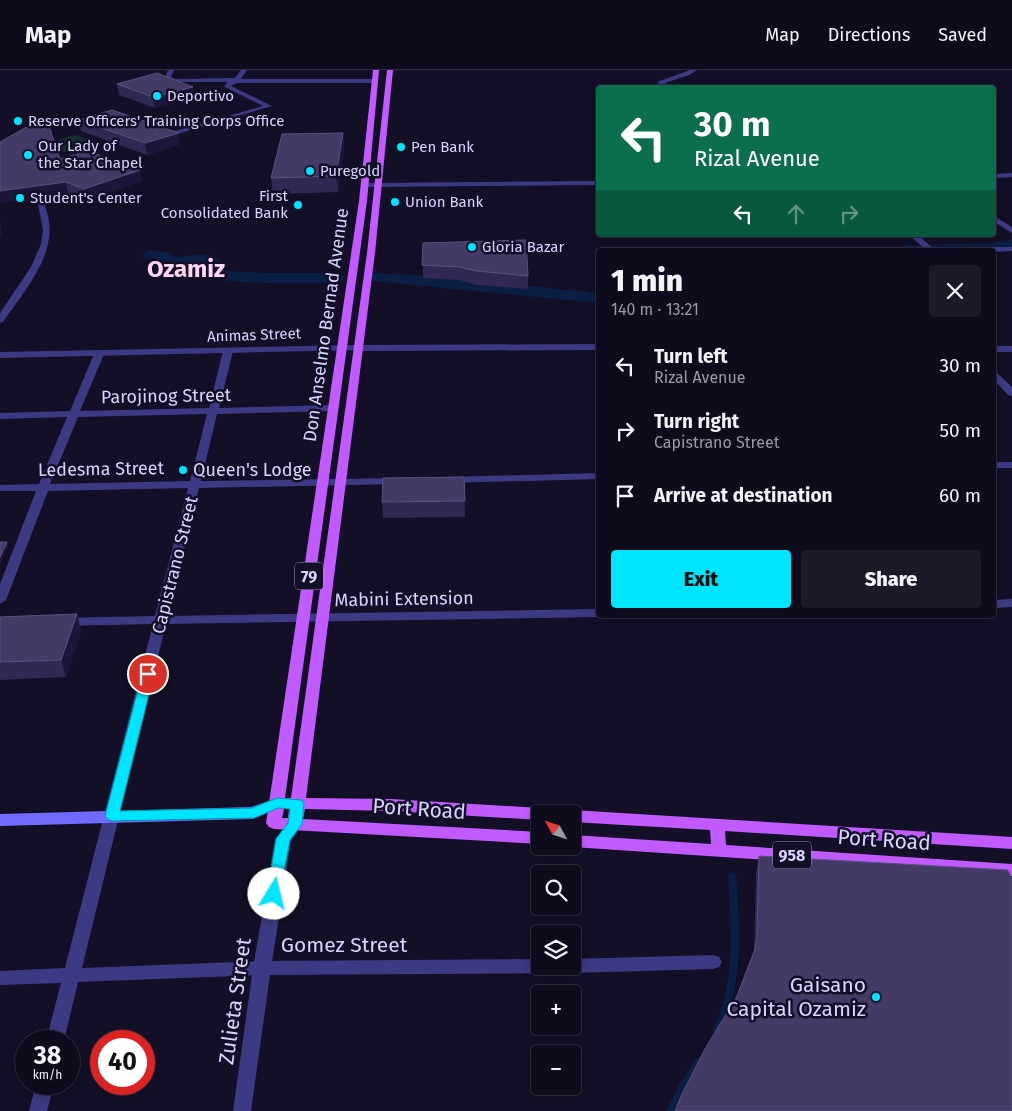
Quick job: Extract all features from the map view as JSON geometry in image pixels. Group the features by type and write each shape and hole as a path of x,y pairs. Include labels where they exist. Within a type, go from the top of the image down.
{"main road":[{"name":"Don Anselmo Bernad Avenue","path":"274,823 366,185 376,70"},
{"name":"Don Anselmo Bernad Avenue","path":"295,824 379,185 390,70"},
{"path":"371,120 385,120"},
{"path":"0,820 254,813 277,803"},
{"name":"Port Road","path":"277,803 391,805 531,813"},
{"path":"254,813 274,823"},
{"name":"Port Road","path":"581,817 1012,843"},
{"name":"Port Road","path":"274,823 531,837"},
{"path":"717,825 719,850"},
{"name":"Port Road","path":"581,842 1012,870"}],"street":[{"path":"171,70 168,78 174,81 374,82"},
{"path":"177,132 269,106 227,86 237,81 244,70"},
{"path":"664,85 660,82 694,70"},
{"path":"996,176 1012,175"},
{"path":"366,185 596,183"},
{"path":"0,320 33,269 46,242 47,230 41,206"},
{"path":"996,220 1010,230"},
{"path":"915,237 929,248"},
{"path":"996,250 1012,249"},
{"name":"Animas Street","path":"0,355 342,348 596,347"},
{"path":"996,349 1012,349"},
{"name":"Capistrano Street","path":"58,1030 162,621 228,351"},
{"path":"0,600 43,488 98,354"},
{"path":"996,377 1012,393"},
{"name":"Parojinog Street","path":"0,416 333,408"},
{"path":"996,466 1012,465"},
{"path":"439,480 596,476"},
{"name":"Ledesma Street","path":"0,488 195,486 409,480"},
{"path":"996,604 1012,603"},
{"name":"Mabini Extension","path":"48,622 596,613"},
{"path":"274,823 283,839"},
{"name":"Zulieta Street","path":"242,1111 262,968 283,839 295,824"},
{"path":"581,966 713,962"},
{"name":"Gomez Street","path":"0,978 262,968 531,966"},
{"path":"38,1111 42,1095"}],"green space":[{"path":"75,135 96,142 64,152 44,144"}],"building":[{"path":"157,73 193,87 153,97 117,84"},
{"path":"112,110 179,133 145,143 79,120"},
{"path":"47,120 60,159 88,151 140,170 84,189 66,182 0,191 0,142 25,128"},
{"path":"343,133 336,176 271,178 282,134"},
{"path":"526,240 528,276 477,271 459,267 422,265 423,243"},
{"path":"464,477 465,501 382,502 383,478"},
{"path":"0,542 7,542 0,557"},
{"path":"77,614 61,660 0,662 0,617"},
{"name":"Gaisano Capital Ozamiz","path":"759,856 1008,870 1012,879 1012,1111 675,1111 705,1049 737,996 755,949"}],"waterway":[{"path":"964,248 1012,244"},
{"path":"150,255 166,256 168,261 174,262 207,260 213,262 214,272 217,275 268,278 337,278"},
{"path":"377,278 428,281 596,298"},
{"path":"717,1031 725,1013 730,994 735,954 732,875"},
{"path":"671,1111 681,1090 699,1061"}],"place":[{"name":"Deportivo","path":"157,96"},
{"name":"Reserve Officers' Training Corps Office","path":"18,121"},
{"name":"Pen Bank","path":"401,147"},
{"name":"Our Lady of the Star Chapel","path":"28,155"},
{"name":"Puregold","path":"310,171"},
{"name":"Student's Center","path":"20,198"},
{"name":"Union Bank","path":"395,202"},
{"name":"First Consolidated Bank","path":"298,205"},
{"name":"Gloria Bazar","path":"472,247"},
{"name":"Queen's Lodge","path":"183,470"},
{"name":"Gaisano Capital Ozamiz","path":"876,997"}],"district":[{"name":"Ozamiz","path":"186,269"}],"route":[{"path":"148,674 112,816 254,813 277,803 297,804 295,824 283,839 274,894"}]}
